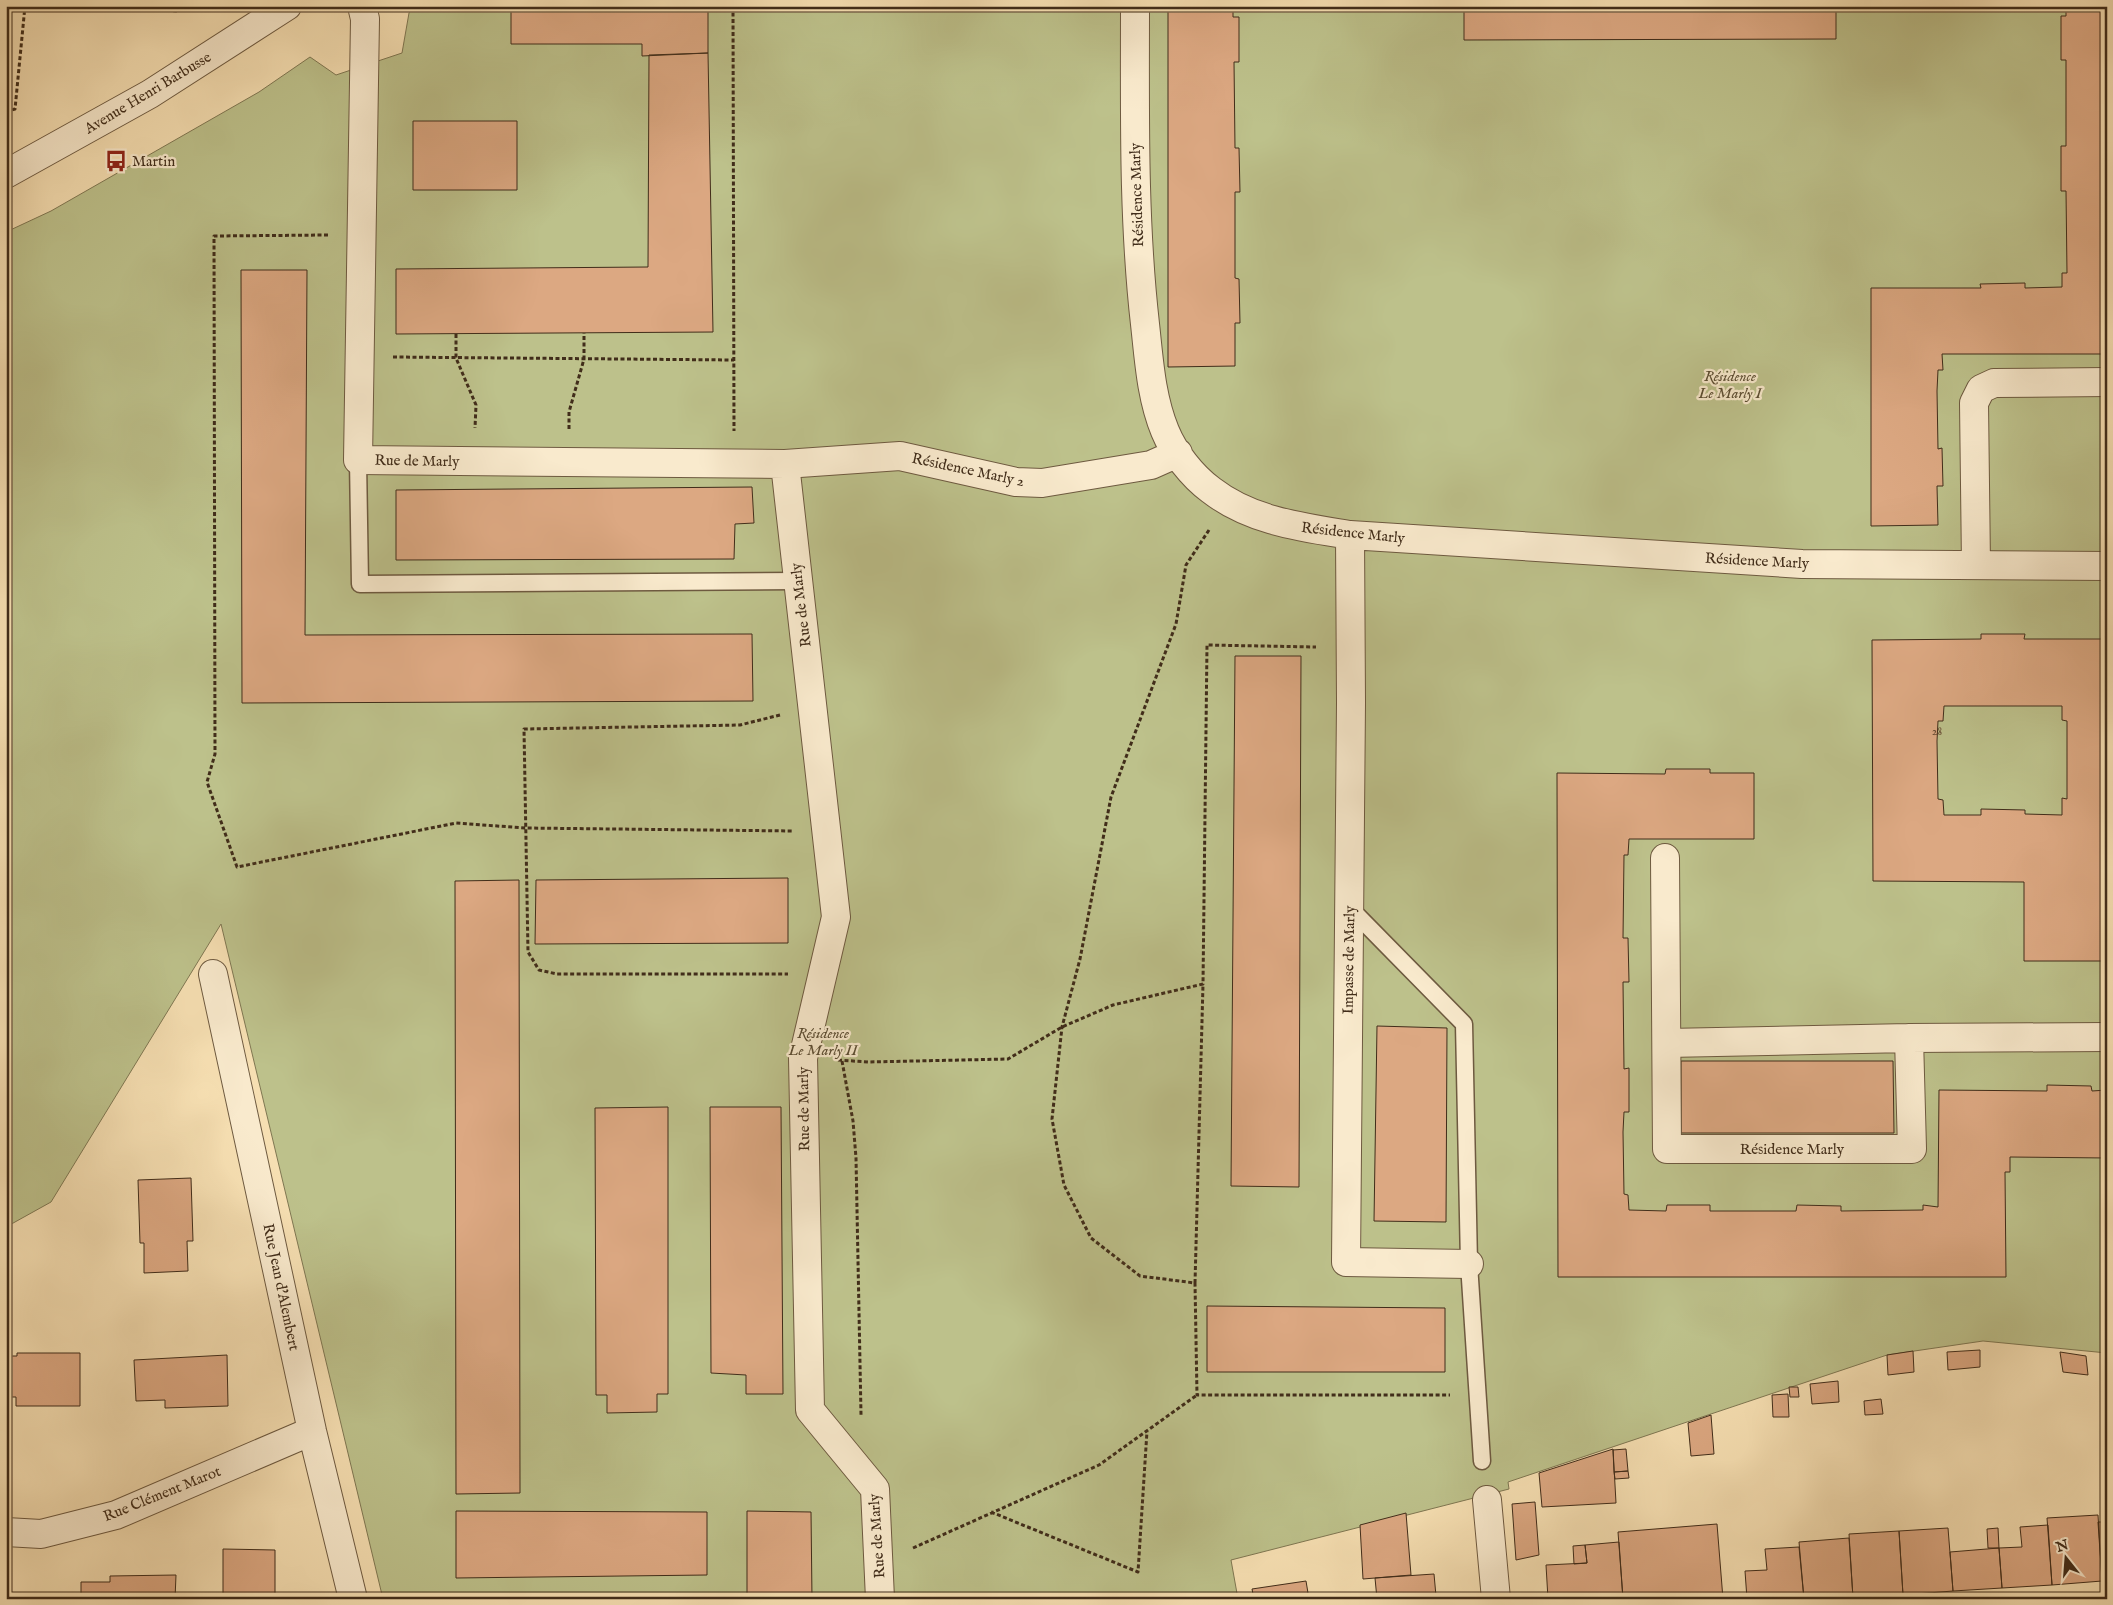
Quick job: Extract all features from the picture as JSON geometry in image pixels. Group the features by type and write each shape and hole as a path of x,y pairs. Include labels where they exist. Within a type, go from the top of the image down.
{"street":[{"name":"Avenue Henri Barbusse","path":"6,174 150,94 287,6"},
{"name":"Rue de Marly","path":"362,6 365,19 358,460 785,464 836,917 803,1058 810,1410 875,1489 880,1599"},
{"name":"Résidence Marly","path":"1135,6 1136,213 1142,298 1152,388 1165,432 1185,465 1210,490 1252,514 1291,526 1350,535 1802,564 2107,566"},
{"path":"1976,565 1974,403 1981,389 1994,383 2107,382"},
{"name":"Résidence Marly 2","path":"785,464 900,456 1016,482 1042,483 1151,465 1178,453"},
{"name":"Impasse de Marly","path":"1350,535 1350,908 1346,1262 1469,1264"},
{"name":"Résidence Marly","path":"1665,858 1668,1149 1912,1149 1909,1038"},
{"name":"Rue Jean d'Alembert","path":"213,974 312,1431 353,1599"},
{"path":"1666,1043 1909,1038 2107,1037"},
{"name":"Rue Clément Marot","path":"6,1532 41,1534 116,1515 312,1431"},
{"path":"1487,1500 1496,1599"}],"lane":[{"path":"358,460 360,584 798,581"},
{"path":"1350,908 1464,1024 1469,1264 1482,1461"}],"path":[{"path":"6,112 14,109 25,6"},
{"path":"128,6 176,11 183,6"},
{"path":"733,6 734,463"},
{"path":"361,234 214,236 215,754 207,782 237,867 456,823 525,828 826,832"},
{"path":"569,462 570,412 584,359 584,333"},
{"path":"456,334 456,358 476,405 475,461"},
{"path":"360,357 734,360"},
{"path":"1195,1283 1140,1276 1091,1238 1064,1185 1052,1119 1062,1027 1080,959 1111,797 1176,624 1186,565 1229,500"},
{"path":"1197,1395 1195,1283 1203,984 1207,645 1351,648"},
{"path":"812,707 740,725 524,729 528,952 539,970 557,974 823,974"},
{"path":"803,1058 868,1062 1008,1059 1062,1027 1112,1005 1203,984"},
{"path":"840,1446 861,1420 856,1158 853,1121 842,1061"},
{"path":"878,1560 900,1553 1099,1465 1197,1395 1478,1395"},
{"path":"991,1512 1138,1572 1147,1431"}],"green space":[{"path":"413,6 2107,6 2107,1353 1983,1341 1887,1355 1508,1482 1509,1489 1231,1560 1238,1599 383,1599 221,924 51,1202 6,1227 6,232 51,211 259,92 310,57 336,75 402,53 409,13"}],"building":[{"path":"511,6 708,6 708,53 642,56 642,44 511,44"},
{"path":"1168,6 1233,6 1233,17 1239,17 1239,62 1234,62 1235,148 1239,148 1240,192 1235,192 1235,278 1239,279 1240,323 1235,323 1235,366 1168,367"},
{"path":"1464,6 1836,6 1836,39 1464,40"},
{"path":"2066,6 2107,6 2107,354 1942,354 1943,370 1938,370 1937,391 1938,449 1942,448 1943,486 1937,486 1938,525 1871,526 1871,288 1981,288 1980,284 2025,283 2025,288 2062,287 2062,273 2067,273 2066,191 2061,191 2061,146 2066,146 2066,60 2061,60 2061,16 2066,16"},
{"path":"708,53 713,332 396,334 396,269 648,267 649,55"},
{"path":"413,121 517,121 517,190 413,190"},
{"path":"241,270 307,270 305,635 752,634 753,701 242,703"},
{"path":"752,487 754,523 735,524 734,559 396,560 396,490"},
{"path":"1981,634 2025,634 2024,639 2107,639 2107,961 2024,961 2024,882 1873,881 1872,640 1981,639","holes":["1944,706 2062,706 2062,720 2067,721 2067,799 2062,798 2062,815 2025,814 2025,810 1981,809 1981,815 1944,815 1943,800 1938,799 1937,741 1938,721 1943,721"]},
{"path":"1235,656 1301,656 1299,1187 1231,1186"},
{"path":"1666,769 1710,769 1710,773 1754,773 1754,839 1629,839 1628,855 1624,855 1623,938 1628,938 1629,982 1623,982 1624,1069 1629,1068 1629,1112 1624,1112 1623,1132 1624,1194 1628,1195 1629,1210 1666,1211 1667,1205 1710,1205 1710,1211 1796,1211 1797,1205 1841,1206 1841,1211 1923,1210 1923,1205 1938,1207 1939,1090 2047,1091 2047,1085 2091,1086 2092,1091 2107,1090 2107,1158 2010,1157 2010,1172 2005,1172 2006,1277 1558,1277 1557,773 1665,774"},
{"path":"788,878 788,943 535,944 536,880"},
{"path":"519,880 520,1493 456,1494 455,881"},
{"path":"1377,1026 1447,1028 1446,1222 1374,1221"},
{"path":"1681,1061 1893,1061 1894,1133 1681,1133"},
{"path":"668,1107 668,1394 657,1394 657,1412 607,1413 607,1395 596,1395 595,1108"},
{"path":"710,1107 781,1107 783,1394 746,1394 746,1375 711,1373"},
{"path":"191,1178 193,1241 187,1241 188,1271 144,1273 144,1243 140,1243 138,1180"},
{"path":"1207,1306 1445,1308 1445,1372 1207,1372"},
{"path":"1980,1350 1980,1367 1948,1370 1947,1352"},
{"path":"1913,1351 1914,1372 1888,1375 1887,1355"},
{"path":"2060,1352 2086,1356 2088,1375 2063,1372"},
{"path":"17,1353 80,1353 80,1406 16,1406 16,1397 6,1397 6,1356 17,1356"},
{"path":"227,1355 228,1406 165,1408 165,1400 136,1401 134,1360"},
{"path":"1838,1381 1839,1402 1812,1404 1810,1384"},
{"path":"1789,1387 1798,1387 1799,1397 1790,1397"},
{"path":"1788,1394 1789,1417 1773,1417 1772,1395"},
{"path":"1881,1399 1883,1414 1865,1415 1864,1401"},
{"path":"1711,1415 1714,1454 1691,1456 1688,1423"},
{"path":"1613,1449 1616,1503 1542,1507 1539,1473"},
{"path":"1626,1449 1628,1471 1614,1472 1613,1450"},
{"path":"1628,1471 1629,1478 1615,1479 1614,1472"},
{"path":"1535,1502 1539,1555 1516,1560 1512,1504"},
{"path":"456,1511 707,1512 707,1575 456,1578"},
{"path":"747,1511 811,1512 812,1599 747,1599"},
{"path":"1406,1513 1411,1575 1363,1579 1360,1525"},
{"path":"2098,1515 2102,1581 2052,1585 2047,1518"},
{"path":"2098,1522 2107,1522 2107,1581 2102,1581"},
{"path":"1717,1524 1723,1599 1623,1599 1618,1532"},
{"path":"2048,1525 2052,1585 2002,1588 1999,1548 2022,1547 2020,1527"},
{"path":"1948,1528 1953,1591 1903,1595 1899,1531"},
{"path":"1998,1528 1999,1548 1988,1548 1987,1529"},
{"path":"1899,1531 1903,1595 1853,1598 1849,1534"},
{"path":"1849,1538 1853,1598 1804,1599 1799,1542"},
{"path":"1619,1542 1623,1599 1548,1599 1546,1565 1587,1563 1585,1545"},
{"path":"1585,1545 1587,1563 1574,1564 1573,1546"},
{"path":"1799,1547 1804,1599 1747,1599 1745,1571 1767,1570 1765,1549"},
{"path":"1999,1548 2002,1588 1953,1591 1950,1552"},
{"path":"223,1549 275,1550 275,1599 223,1599"},
{"path":"1434,1574 1436,1596 1429,1596 1429,1599 1377,1599 1375,1578"},
{"path":"176,1575 175,1599 81,1599 81,1582 110,1582 110,1576"},
{"path":"1306,1581 1309,1599 1254,1599 1252,1589"},
{"path":"6,1595 38,1595 38,1599 6,1599"}],"place":[{"name":"Martin","path":"116,161"}],"park label":[{"name":"Résidence Le Marly I","path":"1730,384"},
{"name":"Résidence Le Marly II","path":"823,1042"}]}
